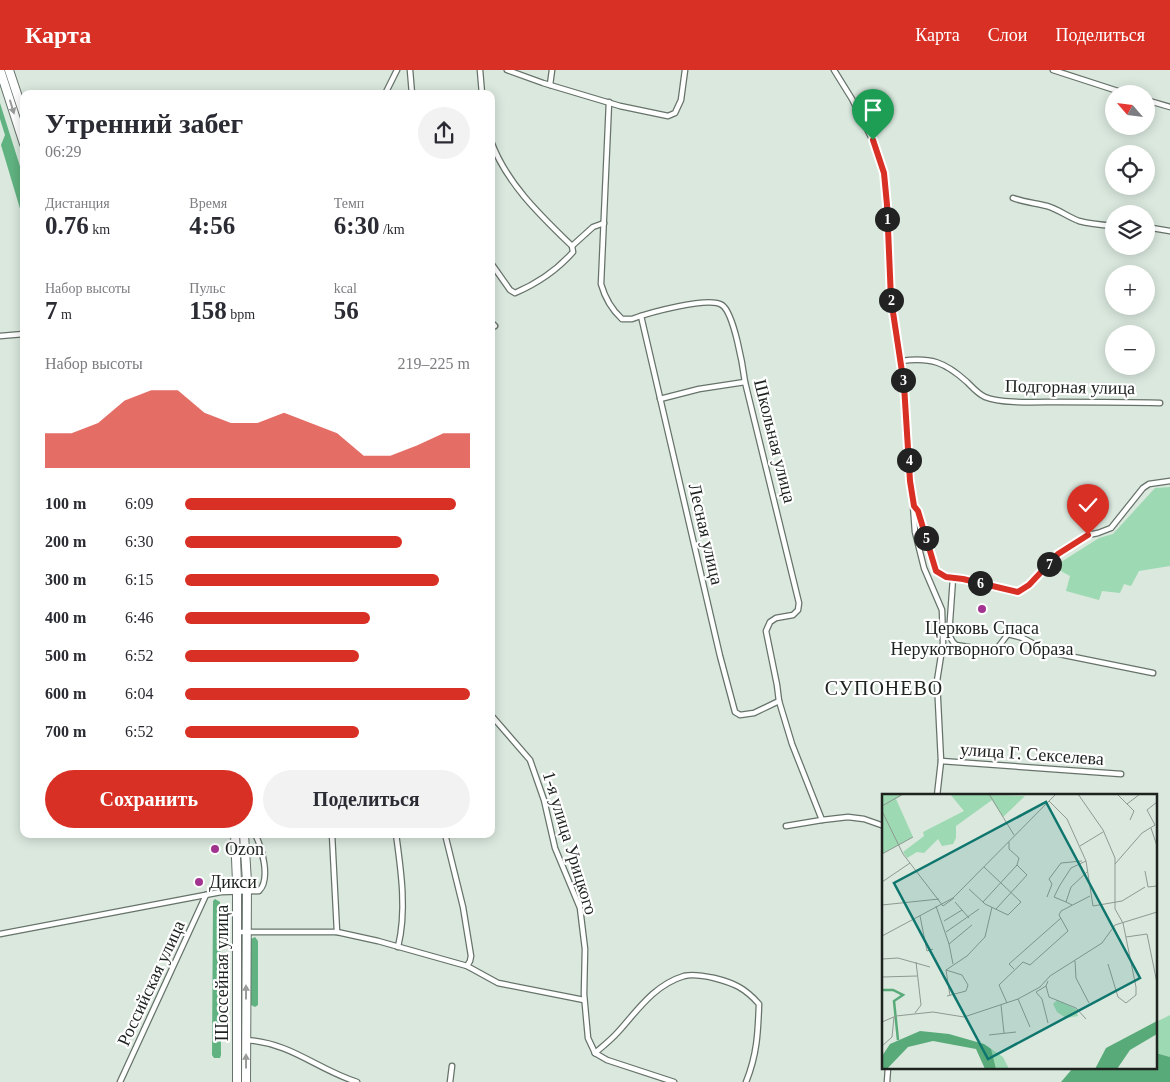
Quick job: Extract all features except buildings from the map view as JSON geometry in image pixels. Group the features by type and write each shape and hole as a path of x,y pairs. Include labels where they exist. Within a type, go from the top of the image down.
{"main road":[{"path":"0,70 20,132"},
{"path":"9,70 20,103"},
{"name":"Шоссейная улица","path":"235,838 237,1082"},
{"name":"Шоссейная улица","path":"244,838 247,892 246,1082"}],"street":[{"path":"387,90 397,70"},
{"path":"410,70 412,90"},
{"path":"480,70 482,90"},
{"path":"507,70 609,102 668,116 676,113 681,100 685,70"},
{"path":"550,85 552,70"},
{"path":"834,70 852,99 873,140 884,173 891,299 901,361 915,532 922,559 942,610 943,643 937,681 941,761 937,794"},
{"path":"1053,70 1105,87"},
{"name":"Школьная улица","path":"609,102 601,284 605,297 622,319 632,319 704,302 716,302 729,312 742,358 745,382 799,603 798,610 793,615 776,618 770,622 766,631 779,701 792,744 822,820"},
{"path":"1155,103 1170,107"},
{"path":"495,152 511,178 538,212 572,246 573,252 539,279 515,293 510,290 495,269"},
{"path":"1013,198 1025,203 1046,206 1063,212 1077,220 1105,225"},
{"path":"572,246 593,227 604,223"},
{"path":"1155,228 1170,231"},
{"name":"Лесная улица","path":"641,316 720,656 735,712 740,715 754,713 779,701"},
{"path":"0,336 20,334"},
{"name":"Подгорная улица","path":"901,361 924,360 945,365 978,392 993,399 1024,402 1160,403"},
{"path":"660,399 699,389 745,382"},
{"path":"914,506 918,511 936,571 942,575 1018,592 1029,585 1058,554 1088,535 1111,528 1142,488 1149,484 1170,481"},
{"path":"954,578 949,631 956,645 993,651 996,650 1008,634 1023,638 1049,652 1153,673"},
{"name":"1-я улица Урицкого","path":"495,720 530,760 544,800 555,848 580,908 585,949 584,1000 588,1038 595,1053"},
{"name":"улица Г. Секселева","path":"941,761 1121,774"},
{"path":"786,826 848,817 864,819 882,825"},
{"path":"0,934 206,895 259,891 264,883 262,849 257,838"},
{"path":"332,838 337,932"},
{"path":"396,838 402,900 401,932 398,947"},
{"path":"445,838 462,906 471,956 467,966"},
{"name":"Российская улица","path":"120,1082 206,895"},
{"path":"237,932 337,932 467,966 498,983 584,1000"},
{"path":"674,1082 607,1060 595,1053 664,984 685,976 705,976 730,982 748,992 759,1004 754,1061 746,1082"},
{"path":"246,1040 291,1050 340,1076 356,1082"},
{"path":"450,1082 452,1066"}],"shaded area":[{"path":"0,103 20,166 20,209 1,145 5,135 0,119"},
{"path":"1170,487 1170,566 1139,571 1131,586 1124,584 1120,593 1102,591 1099,600 1066,591 1070,576 1059,570 1058,564 1099,538 1113,534 1155,488"},
{"path":"215,899 220,902 220,1058 214,1058 212,1055 213,901"},
{"path":"255,937 258,941 258,1005 255,1007 251,1005 251,939"},
{"path":"1170,1015 1170,1057 1158,1054 1158,1021"},
{"path":"1158,1054 1170,1057 1170,1082 1061,1082 1071,1070 1158,1070"}],"place":[{"name":"Церковь Спаса Нерукотворного Образа","path":"982,609"},
{"name":"Ozon","path":"215,849"},
{"name":"Дикси","path":"199,882"}],"district":[{"name":"СУПОНЕВО","path":"884,688"}],"route":[{"path":"873,140 884,173 891,299 904,385 910,481 914,506 918,511 936,571 946,577 963,579 1018,592 1029,585 1058,554 1088,535"}]}
